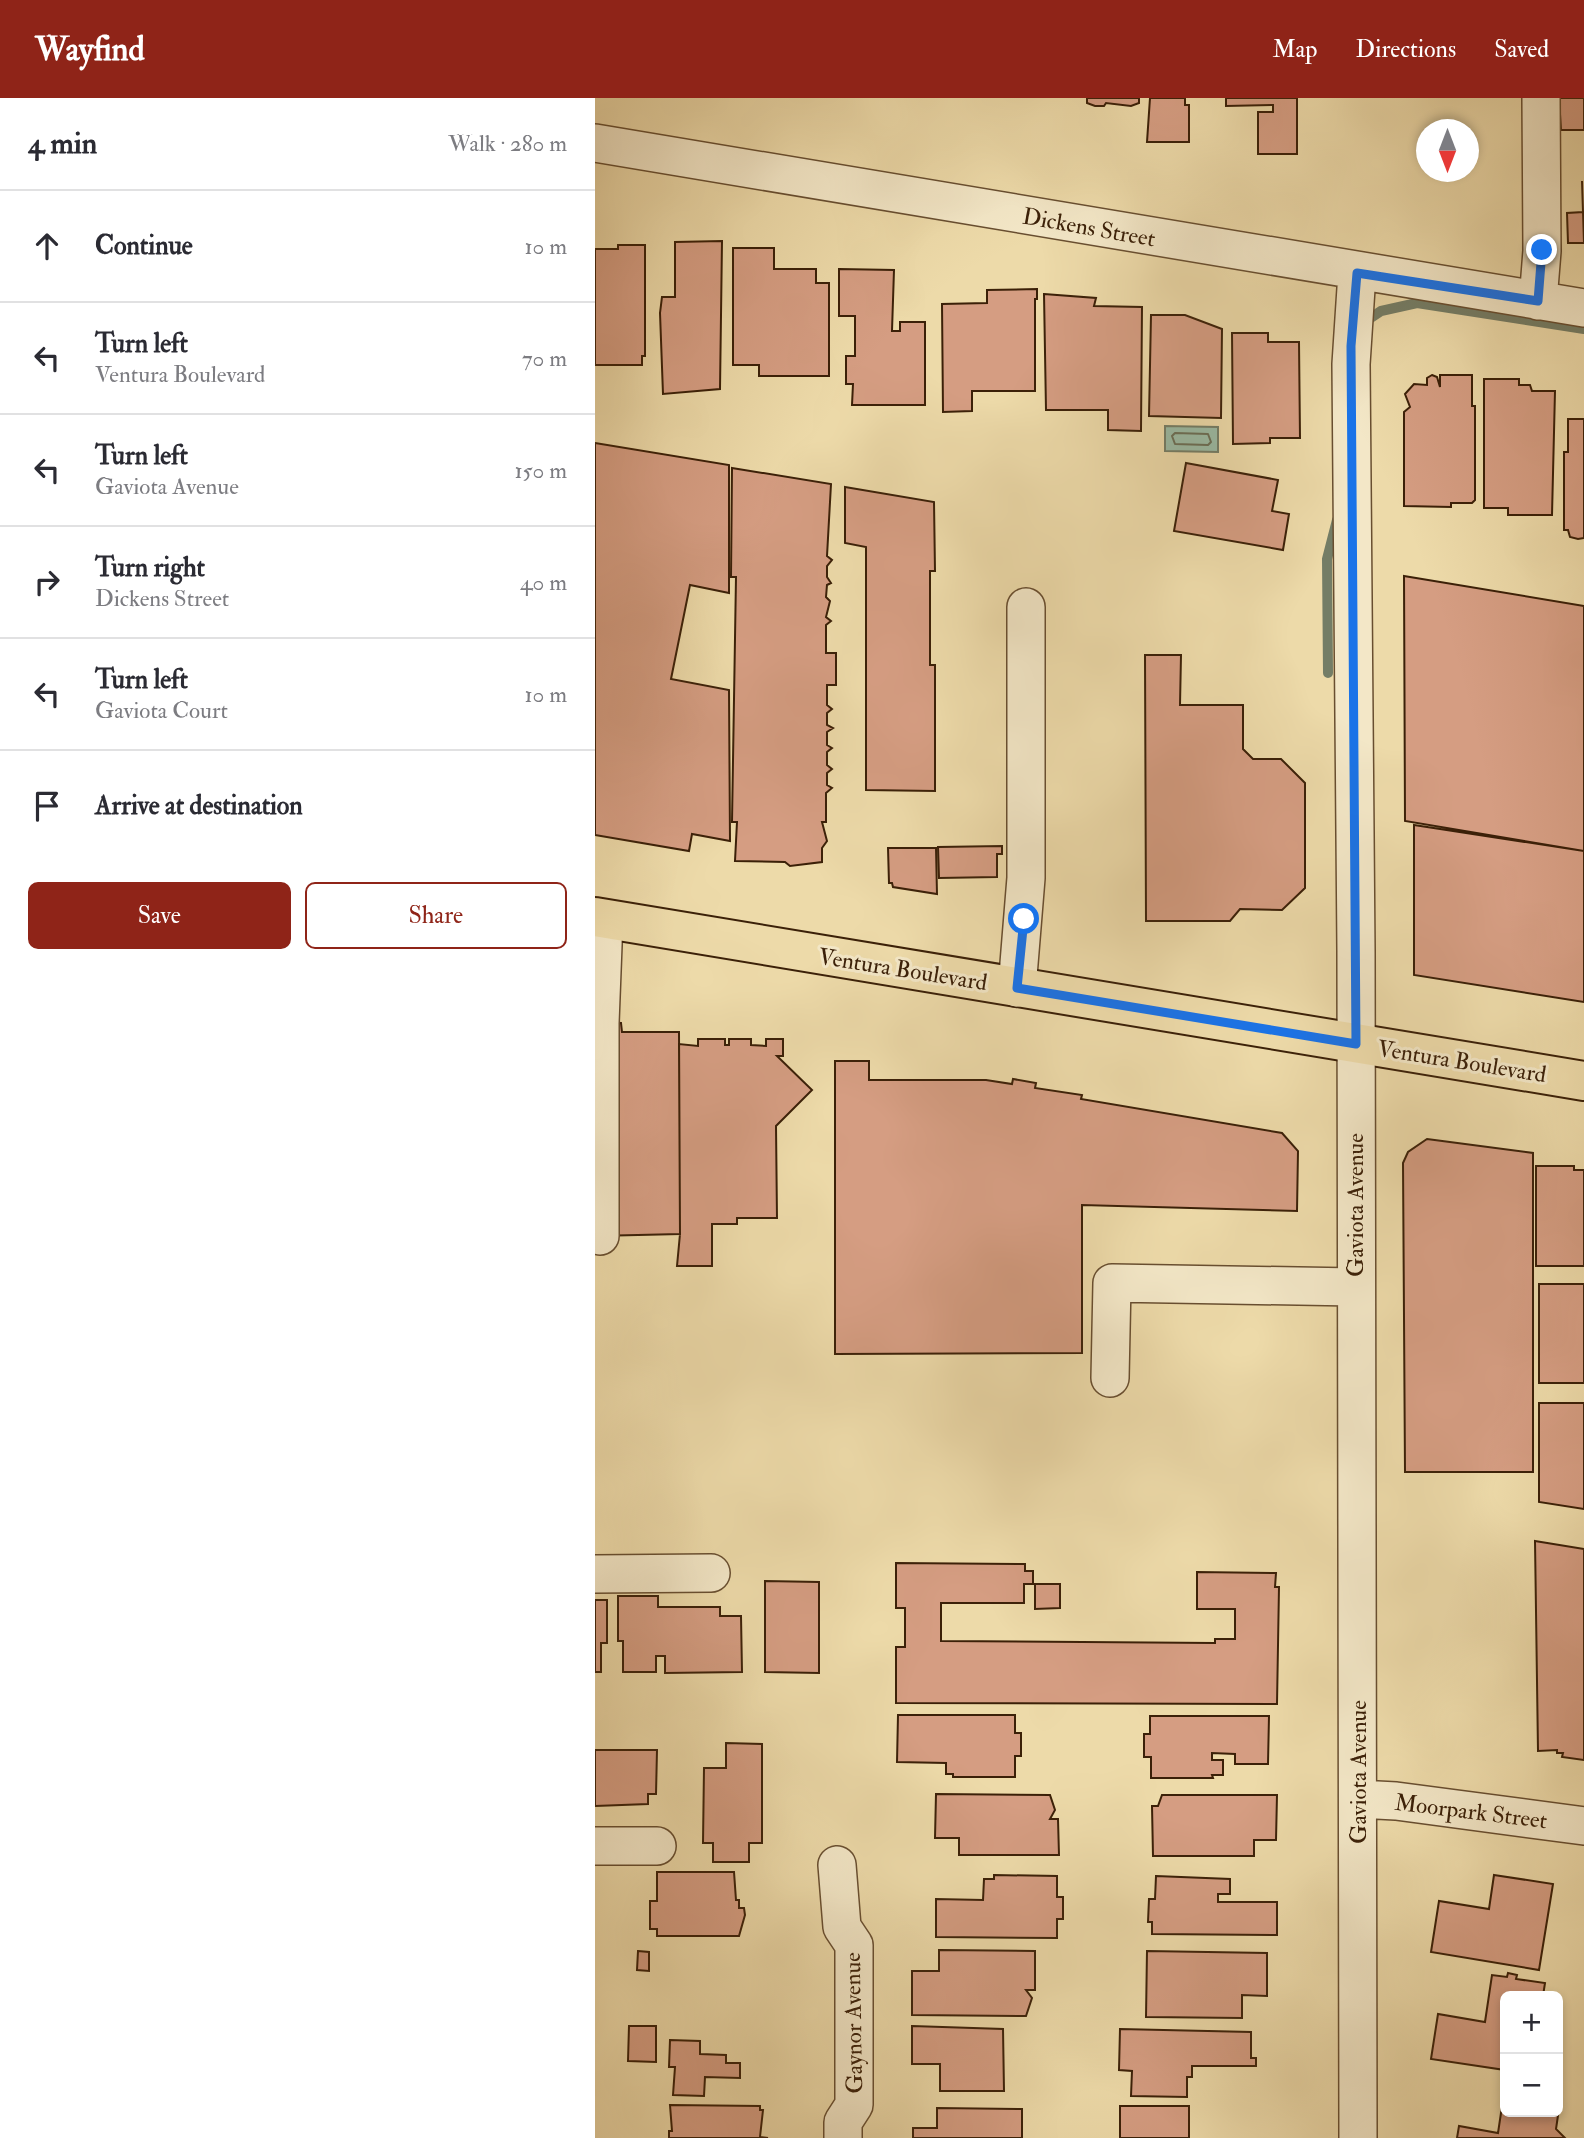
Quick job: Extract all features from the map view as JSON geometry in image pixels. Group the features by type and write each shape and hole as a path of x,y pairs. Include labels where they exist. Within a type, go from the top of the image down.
{"main road":[{"name":"Ventura Boulevard","path":"600,918 1584,1081"}],"street":[{"path":"1538,301 1542,250 1541,98"},
{"name":"Dickens Street","path":"595,143 1357,273 1584,308"},
{"name":"Gaviota Avenue","path":"1357,273 1351,346 1356,1044 1358,2138"},
{"path":"1017,988 1026,878 1026,607"},
{"path":"600,918 600,1237"},
{"path":"1110,1378 1112,1283 1355,1287"},
{"path":"595,1574 711,1573"},
{"name":"Moorpark Street","path":"1358,1799 1396,1801 1584,1826"},
{"path":"595,1846 657,1846"},
{"name":"Gaynor Avenue","path":"837,1865 842,1927 854,1945 854,2105 843,2122 843,2138"}],"water":[{"path":"1165,426 1218,427 1218,452 1165,451"}],"building":[{"path":"1087,98 1139,98 1139,103 1131,106 1106,103 1104,106 1095,106 1087,103"},
{"path":"1150,98 1185,98 1185,105 1189,105 1189,142 1147,142"},
{"path":"1226,98 1297,98 1297,154 1258,154 1258,112 1273,112 1273,105 1226,106"},
{"path":"1559,98 1584,98 1584,130 1561,130"},
{"path":"1583,212 1584,243 1568,243 1567,213"},
{"path":"722,241 720,389 663,394 660,313 662,297 675,297 675,242"},
{"path":"618,245 645,245 645,356 642,356 642,365 595,365 595,249 618,249"},
{"path":"733,248 774,248 774,269 816,269 816,283 829,283 829,376 759,376 759,365 733,365"},
{"path":"839,269 894,270 892,331 900,331 900,322 925,322 925,405 852,405 853,384 846,384 846,356 855,356 855,316 839,316"},
{"path":"1037,289 1035,391 972,391 972,411 943,412 942,304 987,303 987,290"},
{"path":"1044,294 1096,298 1094,306 1142,307 1141,431 1108,430 1108,410 1046,410"},
{"path":"1151,315 1185,315 1222,329 1221,418 1149,416"},
{"path":"1232,333 1268,333 1268,342 1299,342 1300,438 1270,438 1270,443 1233,444"},
{"path":"1432,375 1437,377 1440,387 1440,375 1472,375 1472,406 1475,406 1475,500 1472,503 1451,503 1451,507 1404,506 1404,412 1410,407 1405,394 1414,384 1427,385 1427,378"},
{"path":"1484,379 1519,379 1519,385 1530,385 1532,391 1555,391 1552,515 1508,515 1508,508 1484,508"},
{"path":"1568,419 1584,419 1584,538 1578,539 1570,537 1568,530 1564,530 1564,452 1568,452"},
{"path":"595,443 729,465 729,593 690,585 671,679 729,690 730,841 692,834 689,851 595,835"},
{"path":"1186,463 1278,480 1272,511 1289,514 1283,550 1174,531"},
{"path":"732,468 831,484 827,556 832,560 827,566 827,577 831,583 827,585 826,597 830,601 826,617 831,621 826,625 826,653 836,653 836,685 827,685 827,705 832,709 827,713 827,725 833,728 827,732 827,745 832,748 827,752 827,765 832,769 827,773 827,785 832,788 826,793 826,822 822,822 827,841 822,848 822,862 790,866 785,862 735,861 737,822 732,822 736,577 731,577"},
{"path":"845,487 934,502 935,571 930,571 930,665 935,665 935,791 866,790 866,547 845,543"},
{"path":"1404,576 1584,606 1584,851 1405,821"},
{"path":"1145,655 1181,655 1180,705 1243,705 1243,749 1253,759 1281,759 1305,783 1305,888 1282,910 1240,909 1230,921 1146,921"},
{"path":"1414,825 1584,851 1584,1002 1414,975"},
{"path":"1002,846 1002,854 997,854 997,877 939,878 938,847"},
{"path":"888,848 936,848 937,894 893,887 892,883 889,883"},
{"path":"595,1022 621,1023 622,1032 679,1032 680,1234 595,1236"},
{"path":"698,1039 725,1039 725,1045 729,1045 729,1039 751,1039 751,1045 766,1046 766,1039 783,1039 783,1056 777,1056 812,1090 776,1126 777,1218 737,1218 737,1224 712,1224 712,1266 677,1266 680,1234 679,1044 698,1046"},
{"path":"835,1061 869,1061 869,1080 986,1080 1012,1084 1013,1079 1036,1083 1035,1088 1082,1095 1081,1099 1282,1133 1298,1151 1297,1211 1082,1205 1082,1353 835,1354"},
{"path":"1427,1139 1533,1153 1533,1472 1405,1472 1403,1163 1408,1152"},
{"path":"1536,1166 1574,1166 1574,1170 1584,1170 1584,1266 1536,1266"},
{"path":"1539,1284 1584,1284 1584,1383 1539,1383"},
{"path":"1539,1403 1584,1403 1584,1509 1539,1502"},
{"path":"1535,1541 1584,1549 1584,1760 1562,1757 1563,1753 1557,1753 1557,1750 1538,1751"},
{"path":"896,1563 1025,1564 1025,1571 1033,1571 1033,1584 1024,1584 1024,1603 941,1603 941,1641 1215,1643 1215,1639 1235,1639 1235,1609 1197,1609 1197,1572 1276,1573 1275,1587 1279,1587 1277,1704 896,1703 896,1647 905,1647 905,1608 896,1608"},
{"path":"765,1581 819,1582 819,1673 765,1672"},
{"path":"1035,1584 1060,1584 1060,1608 1035,1609"},
{"path":"618,1596 658,1596 658,1607 720,1607 720,1616 741,1616 742,1672 665,1673 665,1656 656,1656 656,1672 623,1672 623,1641 618,1641"},
{"path":"595,1600 607,1600 607,1643 601,1643 601,1672 595,1672"},
{"path":"898,1715 1015,1715 1015,1733 1021,1733 1021,1756 1015,1756 1015,1777 953,1777 953,1774 946,1774 946,1763 897,1762"},
{"path":"1150,1716 1269,1716 1268,1764 1235,1764 1235,1754 1212,1753 1212,1760 1223,1760 1223,1775 1212,1775 1213,1778 1151,1778 1151,1757 1144,1757 1144,1734 1150,1734"},
{"path":"726,1743 762,1744 762,1843 749,1843 749,1862 713,1862 713,1843 703,1843 704,1768 726,1768"},
{"path":"595,1750 657,1750 656,1794 648,1794 648,1804 595,1806"},
{"path":"936,1794 1050,1795 1055,1810 1050,1819 1058,1819 1059,1855 959,1855 959,1838 935,1838"},
{"path":"1162,1795 1277,1795 1276,1840 1254,1840 1254,1856 1153,1856 1152,1806 1158,1806"},
{"path":"657,1872 734,1872 736,1900 739,1900 739,1908 744,1908 745,1915 739,1936 657,1936 657,1929 650,1929 650,1901 657,1901"},
{"path":"994,1875 1057,1876 1057,1897 1063,1897 1063,1919 1057,1919 1057,1938 936,1937 936,1899 983,1900 984,1879 994,1879"},
{"path":"1494,1875 1553,1884 1539,1970 1431,1952 1439,1901 1489,1909"},
{"path":"1156,1876 1230,1879 1230,1894 1218,1894 1218,1902 1277,1902 1277,1935 1152,1934 1152,1922 1148,1922 1149,1899 1155,1899"},
{"path":"939,1950 1035,1951 1035,1990 1026,1990 1032,1998 1026,2016 912,2015 912,1971 939,1971"},
{"path":"638,1951 649,1952 649,1971 637,1970"},
{"path":"1147,1951 1267,1953 1267,1996 1242,1995 1242,2018 1146,2017"},
{"path":"1508,1973 1517,1975 1516,1979 1545,1983 1544,1991 1500,1991 1500,2069 1431,2059 1438,2014 1485,2022 1492,1975 1507,1977"},
{"path":"629,2026 656,2026 656,2062 628,2061"},
{"path":"912,2026 1003,2029 1004,2091 940,2091 940,2064 912,2064"},
{"path":"1120,2029 1251,2032 1251,2058 1256,2058 1256,2066 1192,2066 1192,2077 1187,2077 1187,2097 1131,2096 1132,2071 1119,2070"},
{"path":"670,2040 700,2041 700,2054 726,2055 726,2063 740,2063 740,2078 705,2077 704,2096 673,2095 675,2067 669,2067"},
{"path":"670,2105 760,2106 760,2110 763,2110 760,2137 768,2138 669,2138 669,2131 672,2131"},
{"path":"1120,2106 1189,2106 1189,2138 1120,2138"},
{"path":"937,2108 1022,2109 1022,2138 913,2138 913,2128 937,2128"},
{"path":"1500,2117 1558,2117 1556,2129 1565,2138 1457,2138 1459,2126 1498,2133"}],"waterway":[{"path":"1363,323 1381,311 1417,303 1584,329"},
{"path":"1328,673 1327,559 1337,520"}],"route":[{"path":"1024,919 1017,988 1356,1044 1351,346 1357,273 1538,301 1542,250"}]}
